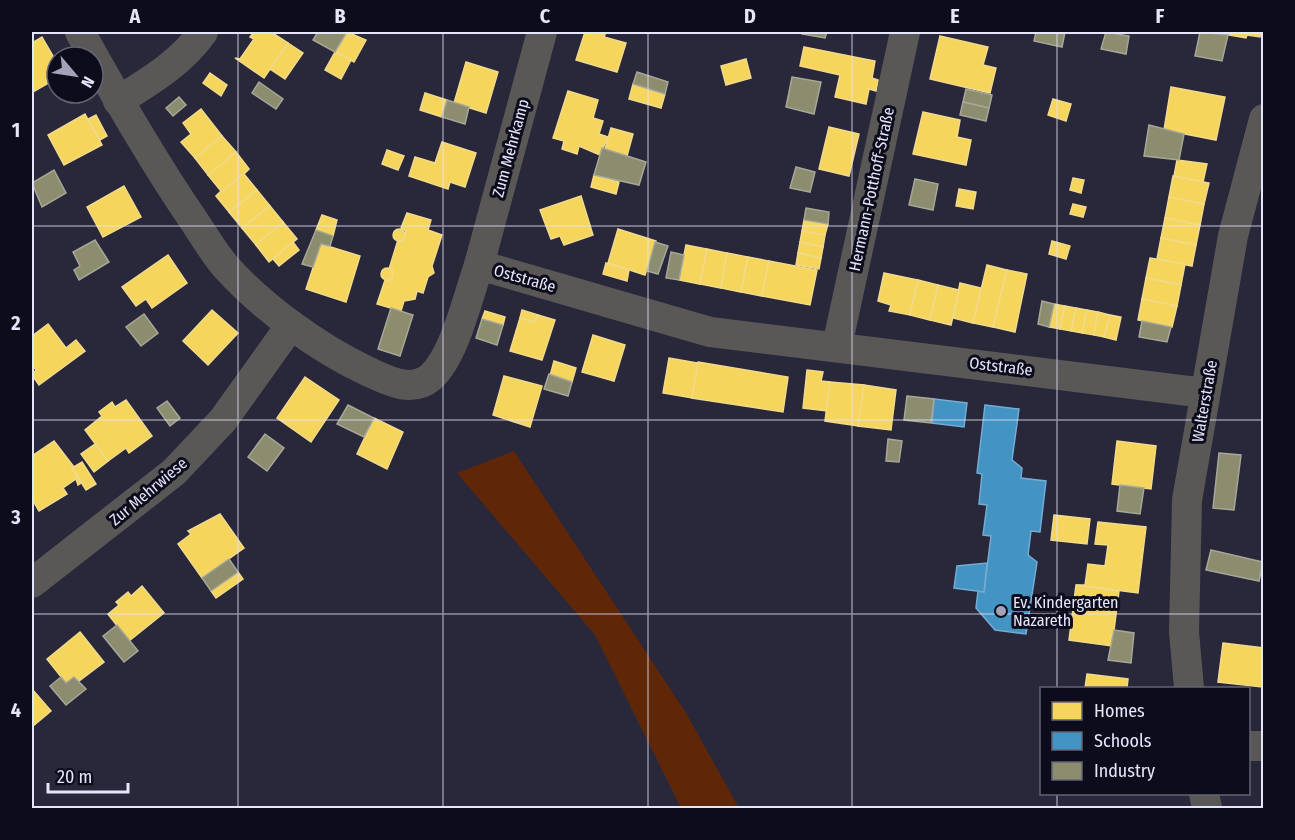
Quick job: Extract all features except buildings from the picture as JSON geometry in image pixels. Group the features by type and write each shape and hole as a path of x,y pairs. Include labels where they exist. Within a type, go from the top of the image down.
{"street":[{"name":"Oststraße","path":"80,32 118,101 172,190 225,266 291,325 344,360 390,382 407,386 430,378 446,356 479,266 710,332 1205,393"},
{"path":"118,101 161,74 190,49 203,32"},
{"name":"Zum Mehrkamp","path":"479,266 542,32"},
{"name":"Hermann-Potthoff-Straße","path":"837,346 905,32"},
{"name":"Walterstraße","path":"1189,687 1184,632 1187,500 1233,236 1263,119"},
{"name":"Zur Mehrwiese","path":"32,584 174,472 223,420 291,325"}],"shaded area":[{"path":"514,451 686,713 739,808 681,808 595,635 457,473"}],"place":[{"name":"Ev. Kindergarten Nazareth","path":"1001,611"}]}
